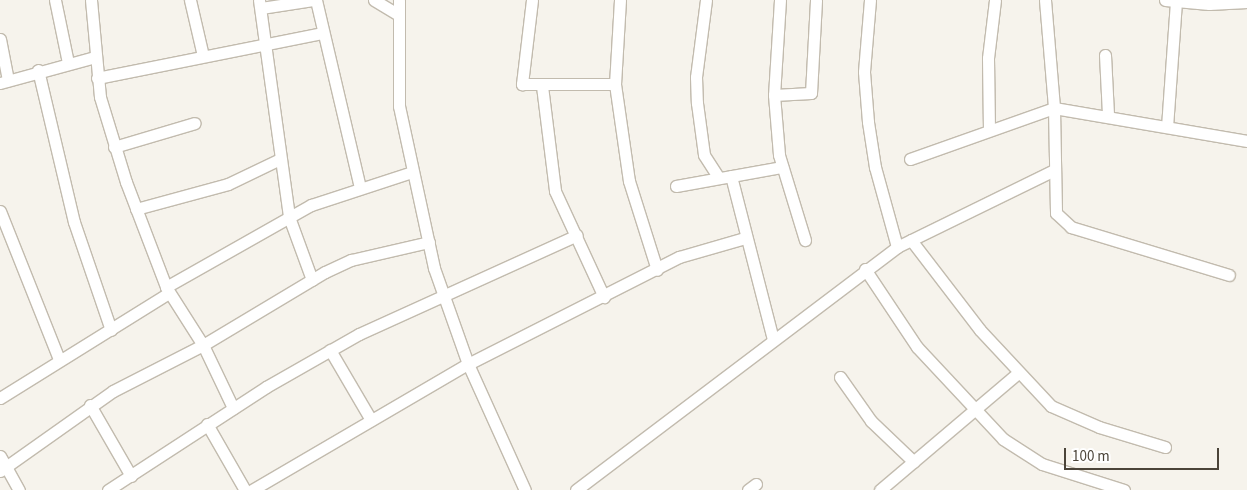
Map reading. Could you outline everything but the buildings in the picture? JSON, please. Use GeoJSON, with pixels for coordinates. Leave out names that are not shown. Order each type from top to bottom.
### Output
{"type":"FeatureCollection","features":[{"type":"Feature","properties":{"kind":"street"},"geometry":{"type":"LineString","coordinates":[[54,0],[68,63]]}},
{"type":"Feature","properties":{"kind":"street"},"geometry":{"type":"LineString","coordinates":[[91,0],[97,78],[114,147],[136,210],[168,290],[203,344],[233,408]]}},
{"type":"Feature","properties":{"kind":"street"},"geometry":{"type":"LineString","coordinates":[[190,0],[202,56]]}},
{"type":"Feature","properties":{"kind":"street"},"geometry":{"type":"LineString","coordinates":[[312,280],[289,217],[260,4],[315,0],[360,187]]}},
{"type":"Feature","properties":{"kind":"street"},"geometry":{"type":"LineString","coordinates":[[374,0],[399,16]]}},
{"type":"Feature","properties":{"kind":"street"},"geometry":{"type":"LineString","coordinates":[[399,0],[399,106],[412,172],[429,242],[443,295],[468,364],[525,490]]}},
{"type":"Feature","properties":{"kind":"street"},"geometry":{"type":"LineString","coordinates":[[532,0],[521,81],[526,86],[614,84]]}},
{"type":"Feature","properties":{"kind":"street"},"geometry":{"type":"LineString","coordinates":[[620,0],[614,84],[628,181],[657,270]]}},
{"type":"Feature","properties":{"kind":"street"},"geometry":{"type":"LineString","coordinates":[[706,0],[696,76],[697,103],[704,155],[719,178]]}},
{"type":"Feature","properties":{"kind":"street"},"geometry":{"type":"LineString","coordinates":[[780,0],[774,95],[782,167],[805,240]]}},
{"type":"Feature","properties":{"kind":"street"},"geometry":{"type":"LineString","coordinates":[[774,95],[811,93],[816,0]]}},
{"type":"Feature","properties":{"kind":"street"},"geometry":{"type":"LineString","coordinates":[[870,0],[864,72],[868,122],[875,167],[897,247]]}},
{"type":"Feature","properties":{"kind":"street"},"geometry":{"type":"LineString","coordinates":[[989,130],[988,58],[995,0]]}},
{"type":"Feature","properties":{"kind":"street"},"geometry":{"type":"LineString","coordinates":[[1045,0],[1054,108],[1052,171],[1056,213],[1072,228],[1229,275]]}},
{"type":"Feature","properties":{"kind":"street"},"geometry":{"type":"LineString","coordinates":[[1167,127],[1170,1],[1247,2]]}},
{"type":"Feature","properties":{"kind":"street"},"geometry":{"type":"LineString","coordinates":[[97,78],[266,42],[322,33]]}},
{"type":"Feature","properties":{"kind":"street"},"geometry":{"type":"LineString","coordinates":[[0,39],[4,82],[38,70],[95,57]]}},
{"type":"Feature","properties":{"kind":"street"},"geometry":{"type":"LineString","coordinates":[[1105,55],[1108,115]]}},
{"type":"Feature","properties":{"kind":"street"},"geometry":{"type":"LineString","coordinates":[[38,70],[74,222],[111,330]]}},
{"type":"Feature","properties":{"kind":"street"},"geometry":{"type":"LineString","coordinates":[[542,86],[555,191],[577,235],[604,297]]}},
{"type":"Feature","properties":{"kind":"street"},"geometry":{"type":"LineString","coordinates":[[910,159],[1054,108],[1108,115],[1247,141]]}},
{"type":"Feature","properties":{"kind":"street"},"geometry":{"type":"LineString","coordinates":[[114,147],[195,123]]}},
{"type":"Feature","properties":{"kind":"street"},"geometry":{"type":"LineString","coordinates":[[136,210],[228,184],[280,159]]}},
{"type":"Feature","properties":{"kind":"street"},"geometry":{"type":"LineString","coordinates":[[676,186],[782,167]]}},
{"type":"Feature","properties":{"kind":"street"},"geometry":{"type":"LineString","coordinates":[[576,490],[865,269],[897,247],[1052,171]]}},
{"type":"Feature","properties":{"kind":"street"},"geometry":{"type":"LineString","coordinates":[[0,398],[59,359],[111,330],[168,290],[289,217],[360,187],[412,172]]}},
{"type":"Feature","properties":{"kind":"street"},"geometry":{"type":"LineString","coordinates":[[731,176],[745,238],[773,339]]}},
{"type":"Feature","properties":{"kind":"street"},"geometry":{"type":"LineString","coordinates":[[0,210],[59,359]]}},
{"type":"Feature","properties":{"kind":"street"},"geometry":{"type":"LineString","coordinates":[[116,488],[207,424],[330,350],[443,295],[577,235]]}},
{"type":"Feature","properties":{"kind":"street"},"geometry":{"type":"LineString","coordinates":[[252,490],[468,364],[604,297],[679,257],[745,238]]}},
{"type":"Feature","properties":{"kind":"street"},"geometry":{"type":"LineString","coordinates":[[911,240],[1018,374],[1051,406],[1066,414],[1165,448]]}},
{"type":"Feature","properties":{"kind":"street"},"geometry":{"type":"LineString","coordinates":[[3,470],[90,405],[203,344],[312,280],[351,260],[429,242]]}},
{"type":"Feature","properties":{"kind":"street"},"geometry":{"type":"LineString","coordinates":[[865,269],[918,348],[972,409],[1022,455],[1124,490]]}},
{"type":"Feature","properties":{"kind":"street"},"geometry":{"type":"LineString","coordinates":[[330,350],[371,420]]}},
{"type":"Feature","properties":{"kind":"street"},"geometry":{"type":"LineString","coordinates":[[880,490],[972,409],[1018,374]]}},
{"type":"Feature","properties":{"kind":"street"},"geometry":{"type":"LineString","coordinates":[[840,377],[871,421],[914,462]]}},
{"type":"Feature","properties":{"kind":"street"},"geometry":{"type":"LineString","coordinates":[[90,405],[131,476]]}},
{"type":"Feature","properties":{"kind":"street"},"geometry":{"type":"LineString","coordinates":[[207,424],[245,490]]}},
{"type":"Feature","properties":{"kind":"street"},"geometry":{"type":"LineString","coordinates":[[0,456],[3,470],[19,490]]}}]}
